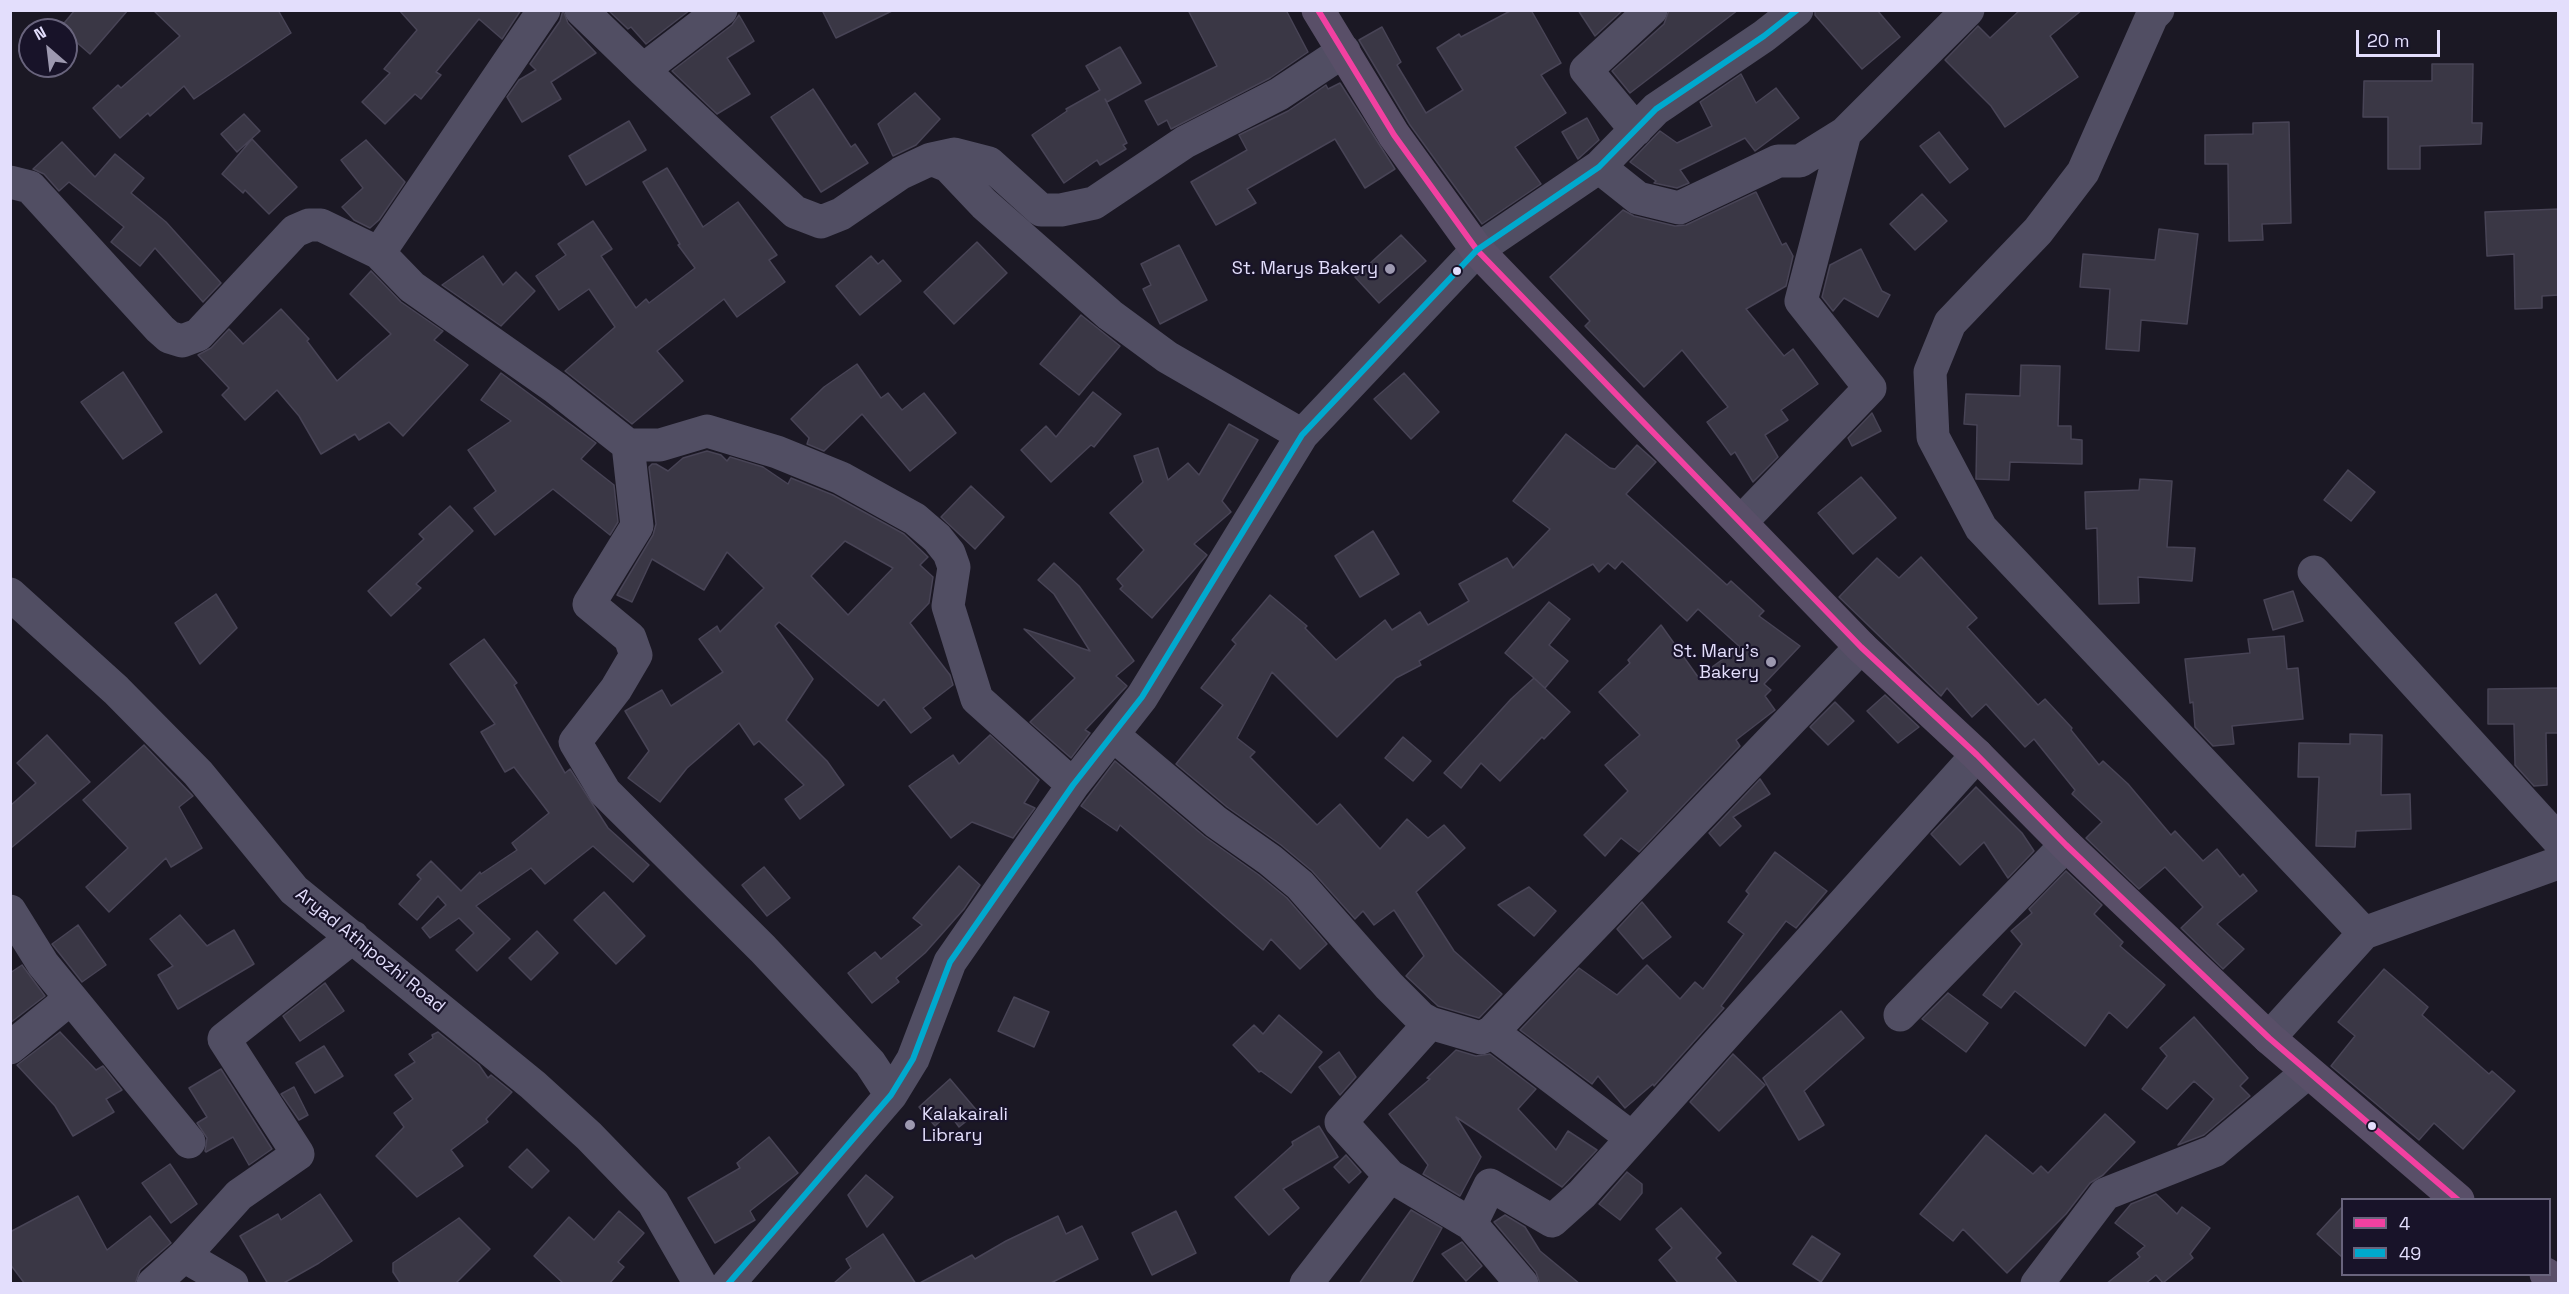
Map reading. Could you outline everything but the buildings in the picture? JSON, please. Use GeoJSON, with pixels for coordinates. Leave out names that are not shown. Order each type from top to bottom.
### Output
{"type":"FeatureCollection","features":[{"type":"Feature","properties":{"kind":"main road"},"geometry":{"type":"LineString","coordinates":[[1318,10],[1394,135],[1477,250],[1861,647],[1977,755],[2066,845],[2270,1038],[2456,1198]]}},
{"type":"Feature","properties":{"kind":"street"},"geometry":{"type":"LineString","coordinates":[[379,254],[544,10]]}},
{"type":"Feature","properties":{"kind":"street"},"geometry":{"type":"LineString","coordinates":[[581,10],[795,212],[821,222],[841,214],[901,173],[932,159],[954,154],[989,163],[1041,210],[1061,210],[1094,204],[1185,142],[1279,94],[1344,51]]}},
{"type":"Feature","properties":{"kind":"street"},"geometry":{"type":"LineString","coordinates":[[643,70],[721,10]]}},
{"type":"Feature","properties":{"kind":"street"},"geometry":{"type":"LineString","coordinates":[[1636,130],[1586,70],[1652,10]]}},
{"type":"Feature","properties":{"kind":"street"},"geometry":{"type":"LineString","coordinates":[[728,1284],[891,1095],[913,1059],[950,962],[1073,785],[1142,697],[1302,435],[1477,250],[1599,167],[1656,109],[1764,36],[1797,10]]}},
{"type":"Feature","properties":{"kind":"street"},"geometry":{"type":"LineString","coordinates":[[1599,167],[1638,198],[1678,208],[1778,161],[1800,161],[1845,133],[1968,10]]}},
{"type":"Feature","properties":{"kind":"street"},"geometry":{"type":"LineString","coordinates":[[2158,10],[2152,16],[2083,172],[2038,231],[1950,322],[1930,372],[1933,437],[1981,528],[2364,933]]}},
{"type":"Feature","properties":{"kind":"street"},"geometry":{"type":"LineString","coordinates":[[1741,522],[1870,388],[1801,301],[1845,133]]}},
{"type":"Feature","properties":{"kind":"street"},"geometry":{"type":"LineString","coordinates":[[932,159],[948,166],[984,204],[1110,315],[1167,357],[1302,435]]}},
{"type":"Feature","properties":{"kind":"street"},"geometry":{"type":"LineString","coordinates":[[10,182],[30,187],[169,337],[182,341],[198,335],[295,231],[309,225],[321,225],[379,254],[412,287],[556,388],[628,445],[660,445],[707,431],[777,452],[841,478],[915,519],[950,553],[954,567],[948,606],[977,699],[1073,785]]}},
{"type":"Feature","properties":{"kind":"street"},"geometry":{"type":"LineString","coordinates":[[628,445],[637,526],[589,604],[630,638],[636,655],[616,689],[575,742],[605,792],[763,949],[870,1063],[891,1095]]}},
{"type":"Feature","properties":{"kind":"street"},"geometry":{"type":"LineString","coordinates":[[2314,572],[2559,840]]}},
{"type":"Feature","properties":{"kind":"street","name":"Aryad Athipozhi Road"},"geometry":{"type":"LineString","coordinates":[[10,594],[116,690],[198,773],[294,890],[533,1084],[589,1136],[653,1202],[700,1284]]}},
{"type":"Feature","properties":{"kind":"street"},"geometry":{"type":"LineString","coordinates":[[1113,735],[1216,822],[1300,885],[1389,986],[1421,1018],[1430,1023],[1481,1038],[1492,1032],[1861,647]]}},
{"type":"Feature","properties":{"kind":"street"},"geometry":{"type":"LineString","coordinates":[[1471,1224],[1490,1185],[1552,1221],[1582,1194],[1977,755]]}},
{"type":"Feature","properties":{"kind":"street"},"geometry":{"type":"LineString","coordinates":[[1900,1015],[2066,845]]}},
{"type":"Feature","properties":{"kind":"street"},"geometry":{"type":"LineString","coordinates":[[2270,1038],[2364,933],[2559,862]]}},
{"type":"Feature","properties":{"kind":"street"},"geometry":{"type":"LineString","coordinates":[[10,911],[43,964],[70,999],[108,1041],[189,1142]]}},
{"type":"Feature","properties":{"kind":"street"},"geometry":{"type":"LineString","coordinates":[[153,1284],[184,1256],[239,1195],[298,1154],[224,1039],[353,938]]}},
{"type":"Feature","properties":{"kind":"street"},"geometry":{"type":"LineString","coordinates":[[10,1048],[70,999]]}},
{"type":"Feature","properties":{"kind":"street"},"geometry":{"type":"LineString","coordinates":[[1430,1023],[1341,1122],[1390,1176],[1471,1224],[1522,1284]]}},
{"type":"Feature","properties":{"kind":"street"},"geometry":{"type":"LineString","coordinates":[[1492,1032],[1632,1138]]}},
{"type":"Feature","properties":{"kind":"street"},"geometry":{"type":"LineString","coordinates":[[2037,1284],[2105,1194],[2214,1151],[2308,1072]]}},
{"type":"Feature","properties":{"kind":"street"},"geometry":{"type":"LineString","coordinates":[[1306,1284],[1390,1176]]}},
{"type":"Feature","properties":{"kind":"street"},"geometry":{"type":"LineString","coordinates":[[184,1256],[232,1284]]}},
{"type":"Feature","properties":{"kind":"transit line","name":"4"},"geometry":{"type":"LineString","coordinates":[[1318,10],[1394,135],[1477,250],[1861,647],[1977,755],[2066,845],[2269,1038],[2456,1198]]}},
{"type":"Feature","properties":{"kind":"transit line","name":"49"},"geometry":{"type":"LineString","coordinates":[[728,1284],[891,1095],[913,1059],[950,962],[1073,785],[1142,697],[1302,435],[1477,250],[1599,167],[1656,109],[1764,36],[1797,10]]}},
{"type":"Feature","properties":{"kind":"place","name":"St. Marys Bakery"},"geometry":{"type":"Point","coordinates":[1390,269]}},
{"type":"Feature","properties":{"kind":"place","name":"St. Mary's Bakery"},"geometry":{"type":"Point","coordinates":[1771,662]}},
{"type":"Feature","properties":{"kind":"place","name":"Kalakairali Library"},"geometry":{"type":"Point","coordinates":[910,1125]}}]}
